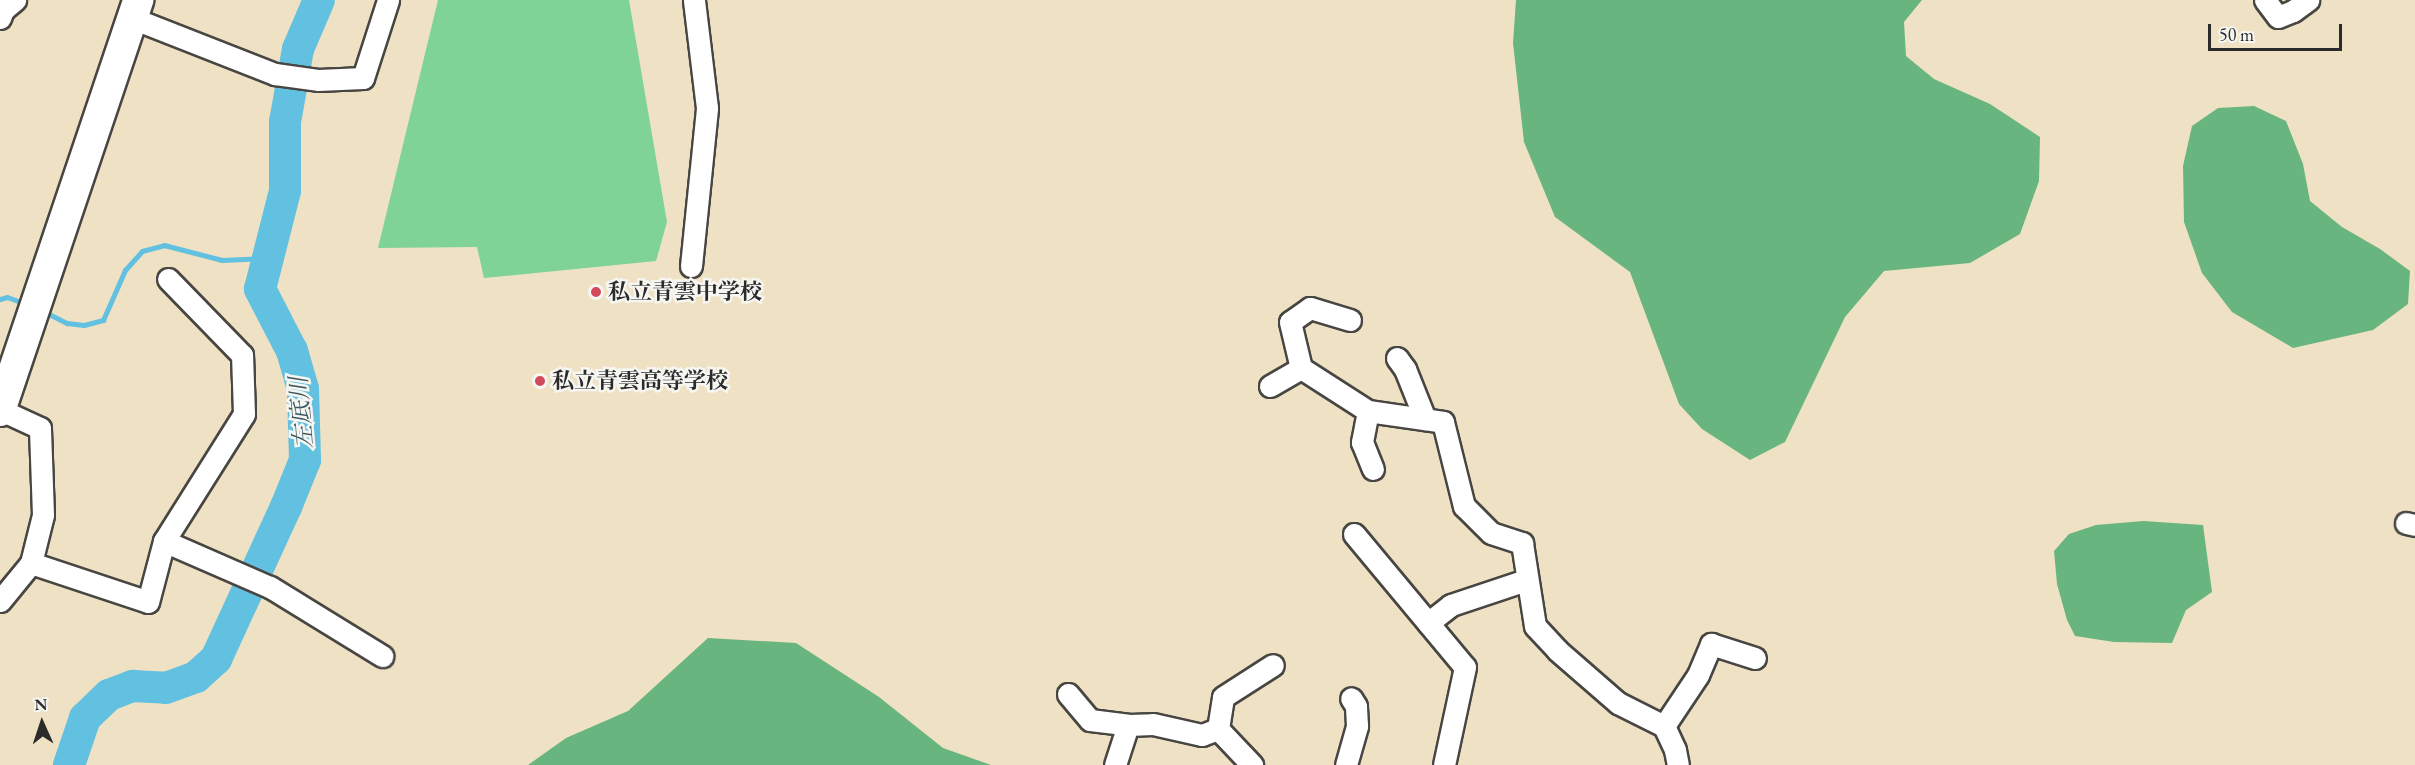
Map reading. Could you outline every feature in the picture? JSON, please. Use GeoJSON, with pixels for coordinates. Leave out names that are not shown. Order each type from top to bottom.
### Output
{"type":"FeatureCollection","features":[{"type":"Feature","properties":{"kind":"street"},"geometry":{"type":"LineString","coordinates":[[0,18],[3,10],[15,0]]}},
{"type":"Feature","properties":{"kind":"street"},"geometry":{"type":"LineString","coordinates":[[0,601],[31,563],[43,516],[40,428],[0,410],[135,9],[275,74],[318,80],[363,78],[388,0]]}},
{"type":"Feature","properties":{"kind":"street"},"geometry":{"type":"LineString","coordinates":[[692,266],[707,108],[694,0]]}},
{"type":"Feature","properties":{"kind":"street"},"geometry":{"type":"LineString","coordinates":[[2265,0],[2278,17],[2293,11],[2308,0]]}},
{"type":"Feature","properties":{"kind":"street"},"geometry":{"type":"LineString","coordinates":[[31,563],[148,602],[164,541],[243,414],[242,355],[168,279]]}},
{"type":"Feature","properties":{"kind":"street"},"geometry":{"type":"LineString","coordinates":[[1350,320],[1310,308],[1290,322],[1301,368],[1368,411],[1443,422],[1464,506],[1491,533],[1522,543],[1535,626],[1557,650],[1618,703],[1664,726],[1675,750],[1678,765]]}},
{"type":"Feature","properties":{"kind":"street"},"geometry":{"type":"LineString","coordinates":[[1397,358],[1405,369],[1425,419]]}},
{"type":"Feature","properties":{"kind":"street"},"geometry":{"type":"LineString","coordinates":[[1270,386],[1301,368]]}},
{"type":"Feature","properties":{"kind":"street"},"geometry":{"type":"LineString","coordinates":[[1368,411],[1362,442],[1373,469]]}},
{"type":"Feature","properties":{"kind":"street"},"geometry":{"type":"LineString","coordinates":[[1354,534],[1465,667],[1444,765]]}},
{"type":"Feature","properties":{"kind":"street"},"geometry":{"type":"LineString","coordinates":[[164,541],[270,587],[382,656]]}},
{"type":"Feature","properties":{"kind":"street"},"geometry":{"type":"LineString","coordinates":[[1428,623],[1451,605],[1526,580]]}},
{"type":"Feature","properties":{"kind":"street"},"geometry":{"type":"LineString","coordinates":[[1664,726],[1698,675],[1711,644],[1755,657]]}},
{"type":"Feature","properties":{"kind":"street"},"geometry":{"type":"LineString","coordinates":[[1218,729],[1223,697],[1273,665]]}},
{"type":"Feature","properties":{"kind":"street"},"geometry":{"type":"LineString","coordinates":[[1068,694],[1090,720],[1128,725],[1153,724],[1202,735],[1218,729]]}},
{"type":"Feature","properties":{"kind":"street"},"geometry":{"type":"LineString","coordinates":[[1346,765],[1357,726],[1356,706],[1351,698]]}},
{"type":"Feature","properties":{"kind":"street"},"geometry":{"type":"LineString","coordinates":[[1115,765],[1128,725]]}},
{"type":"Feature","properties":{"kind":"street"},"geometry":{"type":"LineString","coordinates":[[1218,729],[1252,765]]}},
{"type":"Feature","properties":{"kind":"green space"},"geometry":{"type":"Polygon","coordinates":[[[438,0],[629,0],[667,222],[656,261],[484,278],[477,247],[378,248],[438,0]]]}},
{"type":"Feature","properties":{"kind":"green space"},"geometry":{"type":"Polygon","coordinates":[[[1516,0],[1922,0],[1904,22],[1906,56],[1934,79],[1990,104],[2040,137],[2039,181],[2020,234],[1970,263],[1884,271],[1845,317],[1785,442],[1750,460],[1702,429],[1679,404],[1630,272],[1555,217],[1524,142],[1513,43],[1516,0]]]}},
{"type":"Feature","properties":{"kind":"green space"},"geometry":{"type":"Polygon","coordinates":[[[2254,106],[2286,121],[2303,164],[2310,201],[2342,227],[2380,249],[2410,271],[2408,304],[2373,330],[2293,348],[2232,312],[2202,273],[2184,222],[2183,166],[2192,126],[2218,108],[2254,106]]]}},
{"type":"Feature","properties":{"kind":"green space"},"geometry":{"type":"Polygon","coordinates":[[[2143,521],[2203,525],[2212,592],[2186,610],[2172,643],[2114,642],[2075,636],[2067,620],[2057,584],[2054,551],[2069,534],[2096,525],[2143,521]]]}},
{"type":"Feature","properties":{"kind":"green space"},"geometry":{"type":"Polygon","coordinates":[[[708,638],[796,643],[879,697],[943,748],[991,765],[528,765],[566,738],[628,711],[708,638]]]}},
{"type":"Feature","properties":{"kind":"waterway","name":"左底川"},"geometry":{"type":"LineString","coordinates":[[69,765],[85,718],[109,695],[133,686],[166,688],[196,677],[216,659],[286,507],[305,460],[303,389],[292,351],[260,289],[285,191],[285,122],[298,49],[319,0]]}},
{"type":"Feature","properties":{"kind":"waterway"},"geometry":{"type":"LineString","coordinates":[[43,311],[67,323],[84,325],[103,320],[125,270],[142,251],[164,245],[222,260],[267,258]]}},
{"type":"Feature","properties":{"kind":"waterway"},"geometry":{"type":"LineString","coordinates":[[0,299],[7,297],[26,304]]}},
{"type":"Feature","properties":{"kind":"place","name":"私立青雲中学校"},"geometry":{"type":"Point","coordinates":[596,292]}},
{"type":"Feature","properties":{"kind":"place","name":"私立青雲高等学校"},"geometry":{"type":"Point","coordinates":[540,381]}}]}
